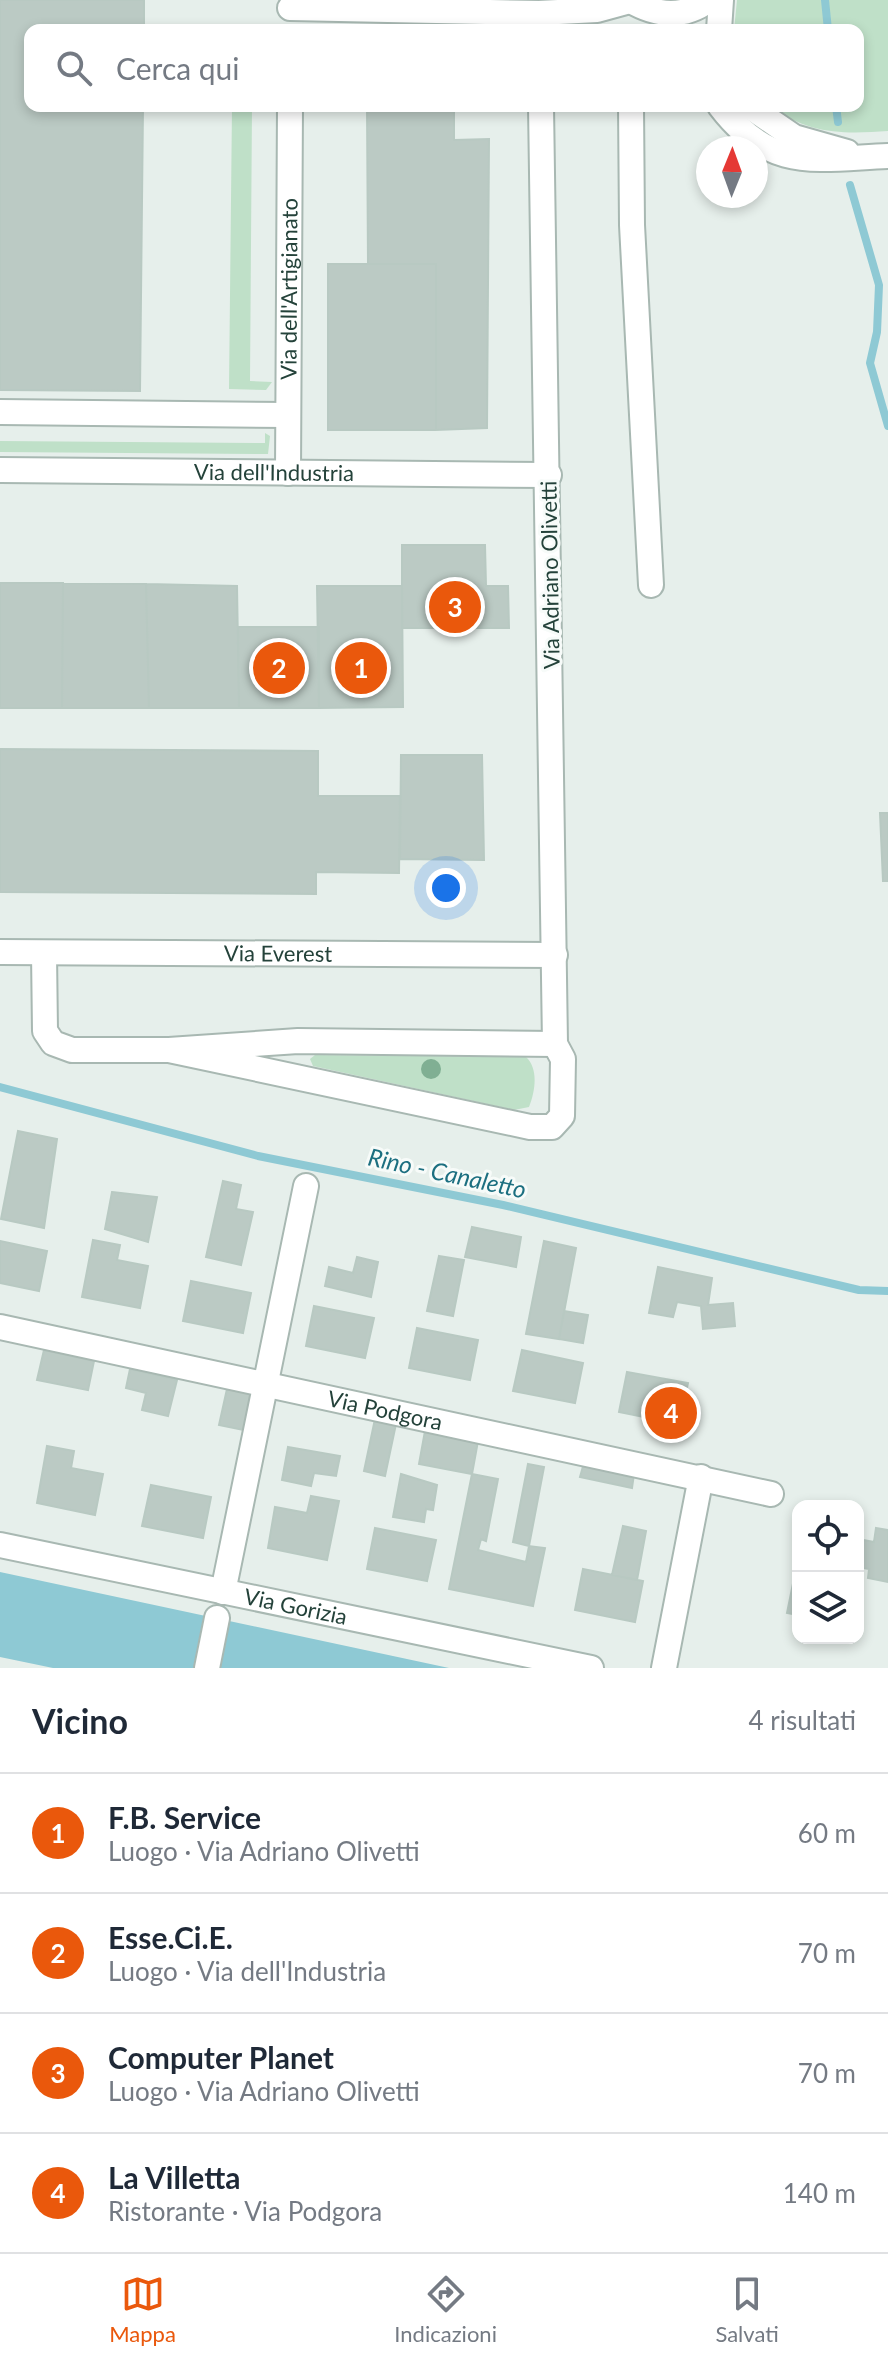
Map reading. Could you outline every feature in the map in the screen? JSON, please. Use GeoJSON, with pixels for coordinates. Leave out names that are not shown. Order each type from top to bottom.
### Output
{"type":"FeatureCollection","features":[{"type":"Feature","properties":{"kind":"street"},"geometry":{"type":"LineString","coordinates":[[290,13],[540,22],[593,5],[647,14],[682,13],[709,0]]}},
{"type":"Feature","properties":{"kind":"street"},"geometry":{"type":"LineString","coordinates":[[719,24],[721,0]]}},
{"type":"Feature","properties":{"kind":"street","name":"Via dell'Artigianato"},"geometry":{"type":"LineString","coordinates":[[288,473],[290,112]]}},
{"type":"Feature","properties":{"kind":"street","name":"Via Adriano Olivetti"},"geometry":{"type":"LineString","coordinates":[[292,1075],[530,1127],[552,1127],[562,1116],[563,1059],[555,1044],[549,475],[541,112]]}},
{"type":"Feature","properties":{"kind":"street"},"geometry":{"type":"LineString","coordinates":[[631,112],[632,225],[651,585]]}},
{"type":"Feature","properties":{"kind":"street"},"geometry":{"type":"LineString","coordinates":[[726,112],[758,145],[787,157],[820,162],[876,156]]}},
{"type":"Feature","properties":{"kind":"street"},"geometry":{"type":"LineString","coordinates":[[758,112],[794,137],[876,156]]}},
{"type":"Feature","properties":{"kind":"street"},"geometry":{"type":"LineString","coordinates":[[0,412],[288,415]]}},
{"type":"Feature","properties":{"kind":"street","name":"Via dell'Industria"},"geometry":{"type":"LineString","coordinates":[[0,470],[549,475]]}},
{"type":"Feature","properties":{"kind":"street","name":"Via Everest"},"geometry":{"type":"LineString","coordinates":[[0,952],[555,955]]}},
{"type":"Feature","properties":{"kind":"street"},"geometry":{"type":"LineString","coordinates":[[44,953],[45,1031],[53,1043],[72,1050],[169,1050],[298,1041],[555,1044]]}},
{"type":"Feature","properties":{"kind":"street"},"geometry":{"type":"LineString","coordinates":[[169,1050],[292,1075],[298,1041]]}},
{"type":"Feature","properties":{"kind":"street"},"geometry":{"type":"LineString","coordinates":[[223,1592],[306,1186]]}},
{"type":"Feature","properties":{"kind":"street","name":"Via Podgora"},"geometry":{"type":"LineString","coordinates":[[0,1327],[771,1494]]}},
{"type":"Feature","properties":{"kind":"street"},"geometry":{"type":"LineString","coordinates":[[664,1668],[701,1477]]}},
{"type":"Feature","properties":{"kind":"street","name":"Via Gorizia"},"geometry":{"type":"LineString","coordinates":[[0,1545],[591,1668]]}},
{"type":"Feature","properties":{"kind":"street"},"geometry":{"type":"LineString","coordinates":[[207,1668],[217,1618]]}},
{"type":"Feature","properties":{"kind":"green space"},"geometry":{"type":"Polygon","coordinates":[[[737,0],[888,0],[888,131],[827,130],[799,123],[781,112],[864,112],[864,24],[735,24],[737,0]]]}},
{"type":"Feature","properties":{"kind":"green space"},"geometry":{"type":"Polygon","coordinates":[[[232,112],[252,112],[250,381],[272,382],[266,390],[229,389],[232,112]]]}},
{"type":"Feature","properties":{"kind":"green space"},"geometry":{"type":"Polygon","coordinates":[[[265,433],[270,436],[268,454],[0,452],[0,441],[265,443],[265,433]]]}},
{"type":"Feature","properties":{"kind":"green space"},"geometry":{"type":"Polygon","coordinates":[[[315,1055],[526,1057],[533,1068],[534,1088],[529,1107],[514,1110],[313,1066],[310,1059],[315,1055]]]}},
{"type":"Feature","properties":{"kind":"water"},"geometry":{"type":"Polygon","coordinates":[[[0,1572],[449,1668],[53,1668],[0,1657],[0,1572]]]}},
{"type":"Feature","properties":{"kind":"building"},"geometry":{"type":"Polygon","coordinates":[[[0,0],[144,0],[144,24],[24,24],[24,112],[143,112],[140,391],[0,390],[0,0]]]}},
{"type":"Feature","properties":{"kind":"building"},"geometry":{"type":"Polygon","coordinates":[[[367,112],[454,112],[454,140],[489,139],[487,428],[436,430],[436,264],[368,264],[367,112]]]}},
{"type":"Feature","properties":{"kind":"building"},"geometry":{"type":"Polygon","coordinates":[[[328,264],[436,264],[436,430],[328,430],[328,264]]]}},
{"type":"Feature","properties":{"kind":"building"},"geometry":{"type":"Polygon","coordinates":[[[402,545],[485,545],[486,586],[508,586],[509,628],[402,628],[402,545]]]}},
{"type":"Feature","properties":{"kind":"building"},"geometry":{"type":"Polygon","coordinates":[[[0,583],[63,583],[62,708],[0,708],[0,583]]]}},
{"type":"Feature","properties":{"kind":"building"},"geometry":{"type":"Polygon","coordinates":[[[63,583],[146,584],[149,708],[62,708],[63,583]]]}},
{"type":"Feature","properties":{"kind":"building"},"geometry":{"type":"Polygon","coordinates":[[[146,584],[237,586],[239,708],[149,708],[146,584]]]}},
{"type":"Feature","properties":{"kind":"building"},"geometry":{"type":"Polygon","coordinates":[[[317,586],[402,586],[403,707],[319,708],[317,586]]]}},
{"type":"Feature","properties":{"kind":"building"},"geometry":{"type":"Polygon","coordinates":[[[238,627],[319,627],[319,708],[239,708],[238,627]]]}},
{"type":"Feature","properties":{"kind":"building"},"geometry":{"type":"Polygon","coordinates":[[[0,749],[318,751],[318,796],[400,796],[399,873],[316,872],[316,894],[0,892],[0,749]]]}},
{"type":"Feature","properties":{"kind":"building"},"geometry":{"type":"Polygon","coordinates":[[[401,755],[482,755],[484,860],[400,859],[401,755]]]}},
{"type":"Feature","properties":{"kind":"building"},"geometry":{"type":"Polygon","coordinates":[[[880,813],[888,813],[888,881],[883,881],[880,813]]]}},
{"type":"Feature","properties":{"kind":"building"},"geometry":{"type":"Polygon","coordinates":[[[18,1131],[57,1139],[44,1228],[1,1219],[18,1131]]]}},
{"type":"Feature","properties":{"kind":"building"},"geometry":{"type":"Polygon","coordinates":[[[223,1181],[241,1185],[236,1209],[253,1212],[241,1265],[206,1257],[223,1181]]]}},
{"type":"Feature","properties":{"kind":"building"},"geometry":{"type":"Polygon","coordinates":[[[112,1192],[157,1197],[148,1242],[105,1229],[112,1192]]]}},
{"type":"Feature","properties":{"kind":"building"},"geometry":{"type":"Polygon","coordinates":[[[472,1227],[521,1237],[516,1267],[465,1257],[472,1227]]]}},
{"type":"Feature","properties":{"kind":"building"},"geometry":{"type":"Polygon","coordinates":[[[93,1240],[120,1245],[117,1260],[148,1266],[140,1308],[82,1297],[93,1240]]]}},
{"type":"Feature","properties":{"kind":"building"},"geometry":{"type":"Polygon","coordinates":[[[0,1241],[47,1251],[39,1291],[0,1283],[0,1241]]]}},
{"type":"Feature","properties":{"kind":"building"},"geometry":{"type":"Polygon","coordinates":[[[544,1241],[576,1248],[559,1339],[526,1334],[544,1241]]]}},
{"type":"Feature","properties":{"kind":"building"},"geometry":{"type":"Polygon","coordinates":[[[439,1256],[464,1260],[453,1316],[427,1311],[439,1256]]]}},
{"type":"Feature","properties":{"kind":"building"},"geometry":{"type":"Polygon","coordinates":[[[357,1257],[378,1262],[371,1297],[325,1286],[329,1267],[353,1273],[357,1257]]]}},
{"type":"Feature","properties":{"kind":"building"},"geometry":{"type":"Polygon","coordinates":[[[658,1267],[712,1278],[708,1305],[733,1303],[735,1326],[703,1329],[701,1306],[677,1302],[673,1317],[649,1313],[658,1267]]]}},
{"type":"Feature","properties":{"kind":"building"},"geometry":{"type":"Polygon","coordinates":[[[191,1281],[251,1293],[243,1333],[183,1321],[191,1281]]]}},
{"type":"Feature","properties":{"kind":"building"},"geometry":{"type":"Polygon","coordinates":[[[314,1306],[374,1318],[365,1358],[306,1346],[314,1306]]]}},
{"type":"Feature","properties":{"kind":"building"},"geometry":{"type":"Polygon","coordinates":[[[564,1311],[588,1315],[583,1343],[559,1339],[564,1311]]]}},
{"type":"Feature","properties":{"kind":"building"},"geometry":{"type":"Polygon","coordinates":[[[417,1328],[478,1340],[470,1380],[409,1368],[417,1328]]]}},
{"type":"Feature","properties":{"kind":"building"},"geometry":{"type":"Polygon","coordinates":[[[44,1350],[94,1361],[88,1390],[37,1380],[44,1350]]]}},
{"type":"Feature","properties":{"kind":"building"},"geometry":{"type":"Polygon","coordinates":[[[522,1350],[583,1363],[575,1403],[513,1391],[522,1350]]]}},
{"type":"Feature","properties":{"kind":"building"},"geometry":{"type":"Polygon","coordinates":[[[130,1369],[177,1380],[168,1416],[142,1410],[146,1393],[126,1388],[130,1369]]]}},
{"type":"Feature","properties":{"kind":"building"},"geometry":{"type":"Polygon","coordinates":[[[627,1372],[688,1383],[679,1424],[619,1412],[627,1372]]]}},
{"type":"Feature","properties":{"kind":"building"},"geometry":{"type":"Polygon","coordinates":[[[227,1389],[251,1394],[244,1430],[219,1425],[227,1389]]]}},
{"type":"Feature","properties":{"kind":"building"},"geometry":{"type":"Polygon","coordinates":[[[375,1419],[396,1424],[385,1476],[364,1471],[375,1419]]]}},
{"type":"Feature","properties":{"kind":"building"},"geometry":{"type":"Polygon","coordinates":[[[425,1431],[478,1441],[472,1474],[419,1464],[425,1431]]]}},
{"type":"Feature","properties":{"kind":"building"},"geometry":{"type":"Polygon","coordinates":[[[47,1446],[74,1451],[71,1468],[103,1474],[95,1515],[37,1503],[47,1446]]]}},
{"type":"Feature","properties":{"kind":"building"},"geometry":{"type":"Polygon","coordinates":[[[288,1447],[340,1456],[336,1476],[314,1473],[311,1486],[282,1480],[288,1447]]]}},
{"type":"Feature","properties":{"kind":"building"},"geometry":{"type":"Polygon","coordinates":[[[584,1463],[634,1474],[632,1488],[580,1477],[584,1463]]]}},
{"type":"Feature","properties":{"kind":"building"},"geometry":{"type":"Polygon","coordinates":[[[528,1464],[544,1467],[529,1546],[513,1542],[528,1464]]]}},
{"type":"Feature","properties":{"kind":"building"},"geometry":{"type":"Polygon","coordinates":[[[401,1474],[437,1485],[433,1510],[426,1509],[424,1522],[393,1517],[401,1474]]]}},
{"type":"Feature","properties":{"kind":"building"},"geometry":{"type":"Polygon","coordinates":[[[472,1474],[498,1479],[486,1541],[481,1539],[478,1550],[526,1562],[529,1546],[545,1548],[533,1606],[449,1589],[472,1474]]]}},
{"type":"Feature","properties":{"kind":"building"},"geometry":{"type":"Polygon","coordinates":[[[151,1485],[211,1497],[203,1538],[142,1526],[151,1485]]]}},
{"type":"Feature","properties":{"kind":"building"},"geometry":{"type":"Polygon","coordinates":[[[311,1496],[339,1501],[327,1560],[268,1548],[275,1507],[307,1513],[311,1496]]]}},
{"type":"Feature","properties":{"kind":"building"},"geometry":{"type":"Polygon","coordinates":[[[623,1526],[646,1531],[637,1580],[612,1575],[623,1526]]]}},
{"type":"Feature","properties":{"kind":"building"},"geometry":{"type":"Polygon","coordinates":[[[375,1528],[436,1540],[427,1581],[367,1569],[375,1528]]]}},
{"type":"Feature","properties":{"kind":"building"},"geometry":{"type":"Polygon","coordinates":[[[876,1528],[888,1530],[888,1582],[868,1578],[869,1569],[864,1568],[864,1540],[874,1542],[876,1528]]]}},
{"type":"Feature","properties":{"kind":"building"},"geometry":{"type":"Polygon","coordinates":[[[583,1569],[643,1581],[635,1622],[575,1610],[583,1569]]]}},
{"type":"Feature","properties":{"kind":"building"},"geometry":{"type":"Polygon","coordinates":[[[792,1588],[792,1614],[787,1613],[792,1588]]]}},
{"type":"Feature","properties":{"kind":"waterway"},"geometry":{"type":"LineString","coordinates":[[825,0],[827,24]]}},
{"type":"Feature","properties":{"kind":"waterway"},"geometry":{"type":"LineString","coordinates":[[837,112],[838,122]]}},
{"type":"Feature","properties":{"kind":"waterway"},"geometry":{"type":"LineString","coordinates":[[850,185],[879,285],[877,332],[870,363],[888,426]]}},
{"type":"Feature","properties":{"kind":"waterway","name":"Rino - Canaletto"},"geometry":{"type":"LineString","coordinates":[[0,1087],[258,1156],[503,1205],[859,1290],[888,1291]]}},
{"type":"Feature","properties":{"kind":"place","name":"Computer Planet"},"geometry":{"type":"Point","coordinates":[455,607]}},
{"type":"Feature","properties":{"kind":"place","name":"Esse.Ci.E."},"geometry":{"type":"Point","coordinates":[279,668]}},
{"type":"Feature","properties":{"kind":"place","name":"F.B. Service"},"geometry":{"type":"Point","coordinates":[361,668]}},
{"type":"Feature","properties":{"kind":"place","name":"La Villetta"},"geometry":{"type":"Point","coordinates":[671,1413]}}]}
